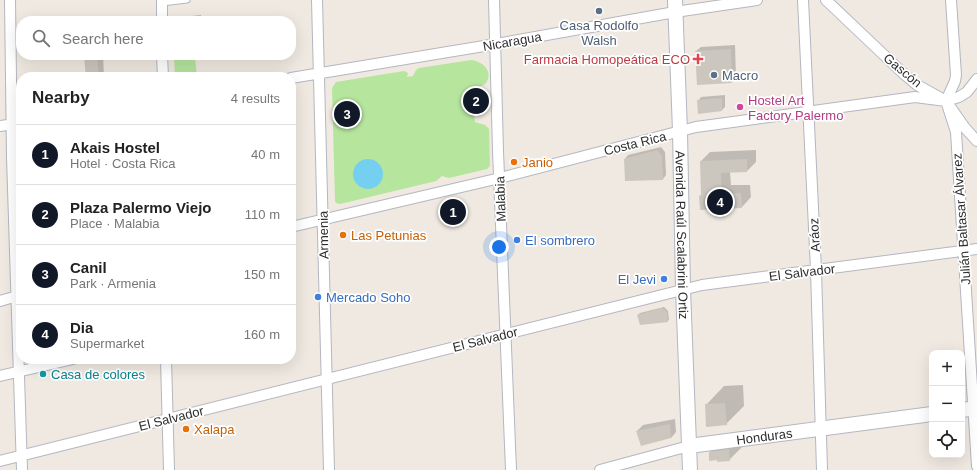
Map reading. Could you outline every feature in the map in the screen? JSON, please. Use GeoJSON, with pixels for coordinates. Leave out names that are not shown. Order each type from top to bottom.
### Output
{"type":"FeatureCollection","features":[{"type":"Feature","properties":{"kind":"main road","name":"Avenida Raúl Scalabrini Ortiz"},"geometry":{"type":"LineString","coordinates":[[675,6],[690,470]]}},
{"type":"Feature","properties":{"kind":"main road","name":"Honduras"},"geometry":{"type":"LineString","coordinates":[[689,446],[929,414]]}},
{"type":"Feature","properties":{"kind":"street"},"geometry":{"type":"LineString","coordinates":[[10,0],[16,106]]}},
{"type":"Feature","properties":{"kind":"street","name":"Armenia"},"geometry":{"type":"LineString","coordinates":[[317,0],[329,470]]}},
{"type":"Feature","properties":{"kind":"street","name":"Malabia"},"geometry":{"type":"LineString","coordinates":[[494,0],[511,470]]}},
{"type":"Feature","properties":{"kind":"street","name":"Nicaragua"},"geometry":{"type":"LineString","coordinates":[[296,77],[496,44],[675,6],[757,0]]}},
{"type":"Feature","properties":{"kind":"street","name":"Aráoz"},"geometry":{"type":"LineString","coordinates":[[803,0],[816,270],[822,470]]}},
{"type":"Feature","properties":{"kind":"street","name":"Gascón"},"geometry":{"type":"LineString","coordinates":[[826,0],[905,75],[917,85],[946,101],[965,128],[977,141]]}},
{"type":"Feature","properties":{"kind":"street"},"geometry":{"type":"LineString","coordinates":[[946,101],[955,81],[956,75],[951,0]]}},
{"type":"Feature","properties":{"kind":"street"},"geometry":{"type":"LineString","coordinates":[[162,2],[162,16]]}},
{"type":"Feature","properties":{"kind":"street"},"geometry":{"type":"LineString","coordinates":[[162,60],[163,72]]}},
{"type":"Feature","properties":{"kind":"street","name":"Costa Rica"},"geometry":{"type":"LineString","coordinates":[[296,226],[500,178],[696,127],[915,97],[946,101],[962,96],[977,78]]}},
{"type":"Feature","properties":{"kind":"street","name":"Julián Baltasar Álvarez"},"geometry":{"type":"LineString","coordinates":[[946,101],[956,132],[971,409],[977,466]]}},
{"type":"Feature","properties":{"kind":"street"},"geometry":{"type":"LineString","coordinates":[[0,126],[16,124]]}},
{"type":"Feature","properties":{"kind":"street","name":"El Salvador"},"geometry":{"type":"LineString","coordinates":[[0,461],[702,285],[977,249]]}},
{"type":"Feature","properties":{"kind":"street"},"geometry":{"type":"LineString","coordinates":[[0,301],[16,296]]}},
{"type":"Feature","properties":{"kind":"street"},"geometry":{"type":"LineString","coordinates":[[18,364],[22,470]]}},
{"type":"Feature","properties":{"kind":"street"},"geometry":{"type":"LineString","coordinates":[[0,376],[52,364]]}},
{"type":"Feature","properties":{"kind":"street"},"geometry":{"type":"LineString","coordinates":[[166,364],[169,470]]}},
{"type":"Feature","properties":{"kind":"street","name":"Honduras"},"geometry":{"type":"LineString","coordinates":[[600,470],[689,446]]}},
{"type":"Feature","properties":{"kind":"lane"},"geometry":{"type":"LineString","coordinates":[[162,2],[186,0]]}},
{"type":"Feature","properties":{"kind":"green space"},"geometry":{"type":"Polygon","coordinates":[[[174,60],[195,60],[196,72],[175,72],[174,60]]]}},
{"type":"Feature","properties":{"kind":"green space"},"geometry":{"type":"Polygon","coordinates":[[[471,60],[479,62],[486,67],[489,74],[486,83],[482,86],[474,88],[474,94],[481,95],[486,99],[486,108],[480,113],[474,115],[475,122],[485,125],[489,129],[490,166],[487,169],[449,178],[442,176],[436,181],[340,204],[336,203],[332,88],[336,82],[404,71],[408,73],[407,77],[413,76],[419,68],[471,60]]]}},
{"type":"Feature","properties":{"kind":"water"},"geometry":{"type":"Polygon","coordinates":[[[368,159],[379,163],[383,174],[379,185],[368,189],[357,185],[353,174],[357,163],[368,159]]]}},
{"type":"Feature","properties":{"kind":"building"},"geometry":{"type":"Polygon","coordinates":[[[731,49],[732,83],[697,85],[695,51],[731,49]]]}},
{"type":"Feature","properties":{"kind":"building"},"geometry":{"type":"Polygon","coordinates":[[[84,60],[97,60],[99,72],[86,72],[84,60]]]}},
{"type":"Feature","properties":{"kind":"building"},"geometry":{"type":"Polygon","coordinates":[[[722,98],[722,111],[698,114],[697,100],[722,98]]]}},
{"type":"Feature","properties":{"kind":"building"},"geometry":{"type":"Polygon","coordinates":[[[657,150],[662,156],[663,180],[625,181],[624,159],[657,150]]]}},
{"type":"Feature","properties":{"kind":"building"},"geometry":{"type":"Polygon","coordinates":[[[747,159],[747,172],[721,173],[722,194],[741,193],[742,208],[700,210],[700,161],[747,159]]]}},
{"type":"Feature","properties":{"kind":"building"},"geometry":{"type":"Polygon","coordinates":[[[662,308],[667,312],[668,322],[640,325],[637,315],[662,308]]]}},
{"type":"Feature","properties":{"kind":"building"},"geometry":{"type":"Polygon","coordinates":[[[725,403],[727,425],[706,427],[705,404],[725,403]]]}},
{"type":"Feature","properties":{"kind":"building"},"geometry":{"type":"Polygon","coordinates":[[[670,424],[671,438],[641,446],[636,431],[670,424]]]}},
{"type":"Feature","properties":{"kind":"building"},"geometry":{"type":"Polygon","coordinates":[[[729,449],[730,461],[709,461],[709,452],[729,449]]]}},
{"type":"Feature","properties":{"kind":"place","name":"Casa Rodolfo Walsh"},"geometry":{"type":"Point","coordinates":[599,11]}},
{"type":"Feature","properties":{"kind":"place","name":"Farmacia Homopeática ECO"},"geometry":{"type":"Point","coordinates":[698,59]}},
{"type":"Feature","properties":{"kind":"place","name":"Macro"},"geometry":{"type":"Point","coordinates":[714,75]}},
{"type":"Feature","properties":{"kind":"place","name":"Plaza Palermo Viejo"},"geometry":{"type":"Point","coordinates":[476,101]}},
{"type":"Feature","properties":{"kind":"place","name":"Hostel Art Factory Palermo"},"geometry":{"type":"Point","coordinates":[740,107]}},
{"type":"Feature","properties":{"kind":"place","name":"Canil"},"geometry":{"type":"Point","coordinates":[347,114]}},
{"type":"Feature","properties":{"kind":"place","name":"Janio"},"geometry":{"type":"Point","coordinates":[514,162]}},
{"type":"Feature","properties":{"kind":"place","name":"Dia"},"geometry":{"type":"Point","coordinates":[720,202]}},
{"type":"Feature","properties":{"kind":"place","name":"Akais Hostel"},"geometry":{"type":"Point","coordinates":[453,212]}},
{"type":"Feature","properties":{"kind":"place","name":"Las Petunias"},"geometry":{"type":"Point","coordinates":[343,235]}},
{"type":"Feature","properties":{"kind":"place","name":"El sombrero"},"geometry":{"type":"Point","coordinates":[517,240]}},
{"type":"Feature","properties":{"kind":"place","name":"El Jevi"},"geometry":{"type":"Point","coordinates":[664,279]}},
{"type":"Feature","properties":{"kind":"place","name":"Mercado Soho"},"geometry":{"type":"Point","coordinates":[318,297]}},
{"type":"Feature","properties":{"kind":"place","name":"Casa de colores"},"geometry":{"type":"Point","coordinates":[43,374]}},
{"type":"Feature","properties":{"kind":"place","name":"Xalapa"},"geometry":{"type":"Point","coordinates":[186,429]}}]}
